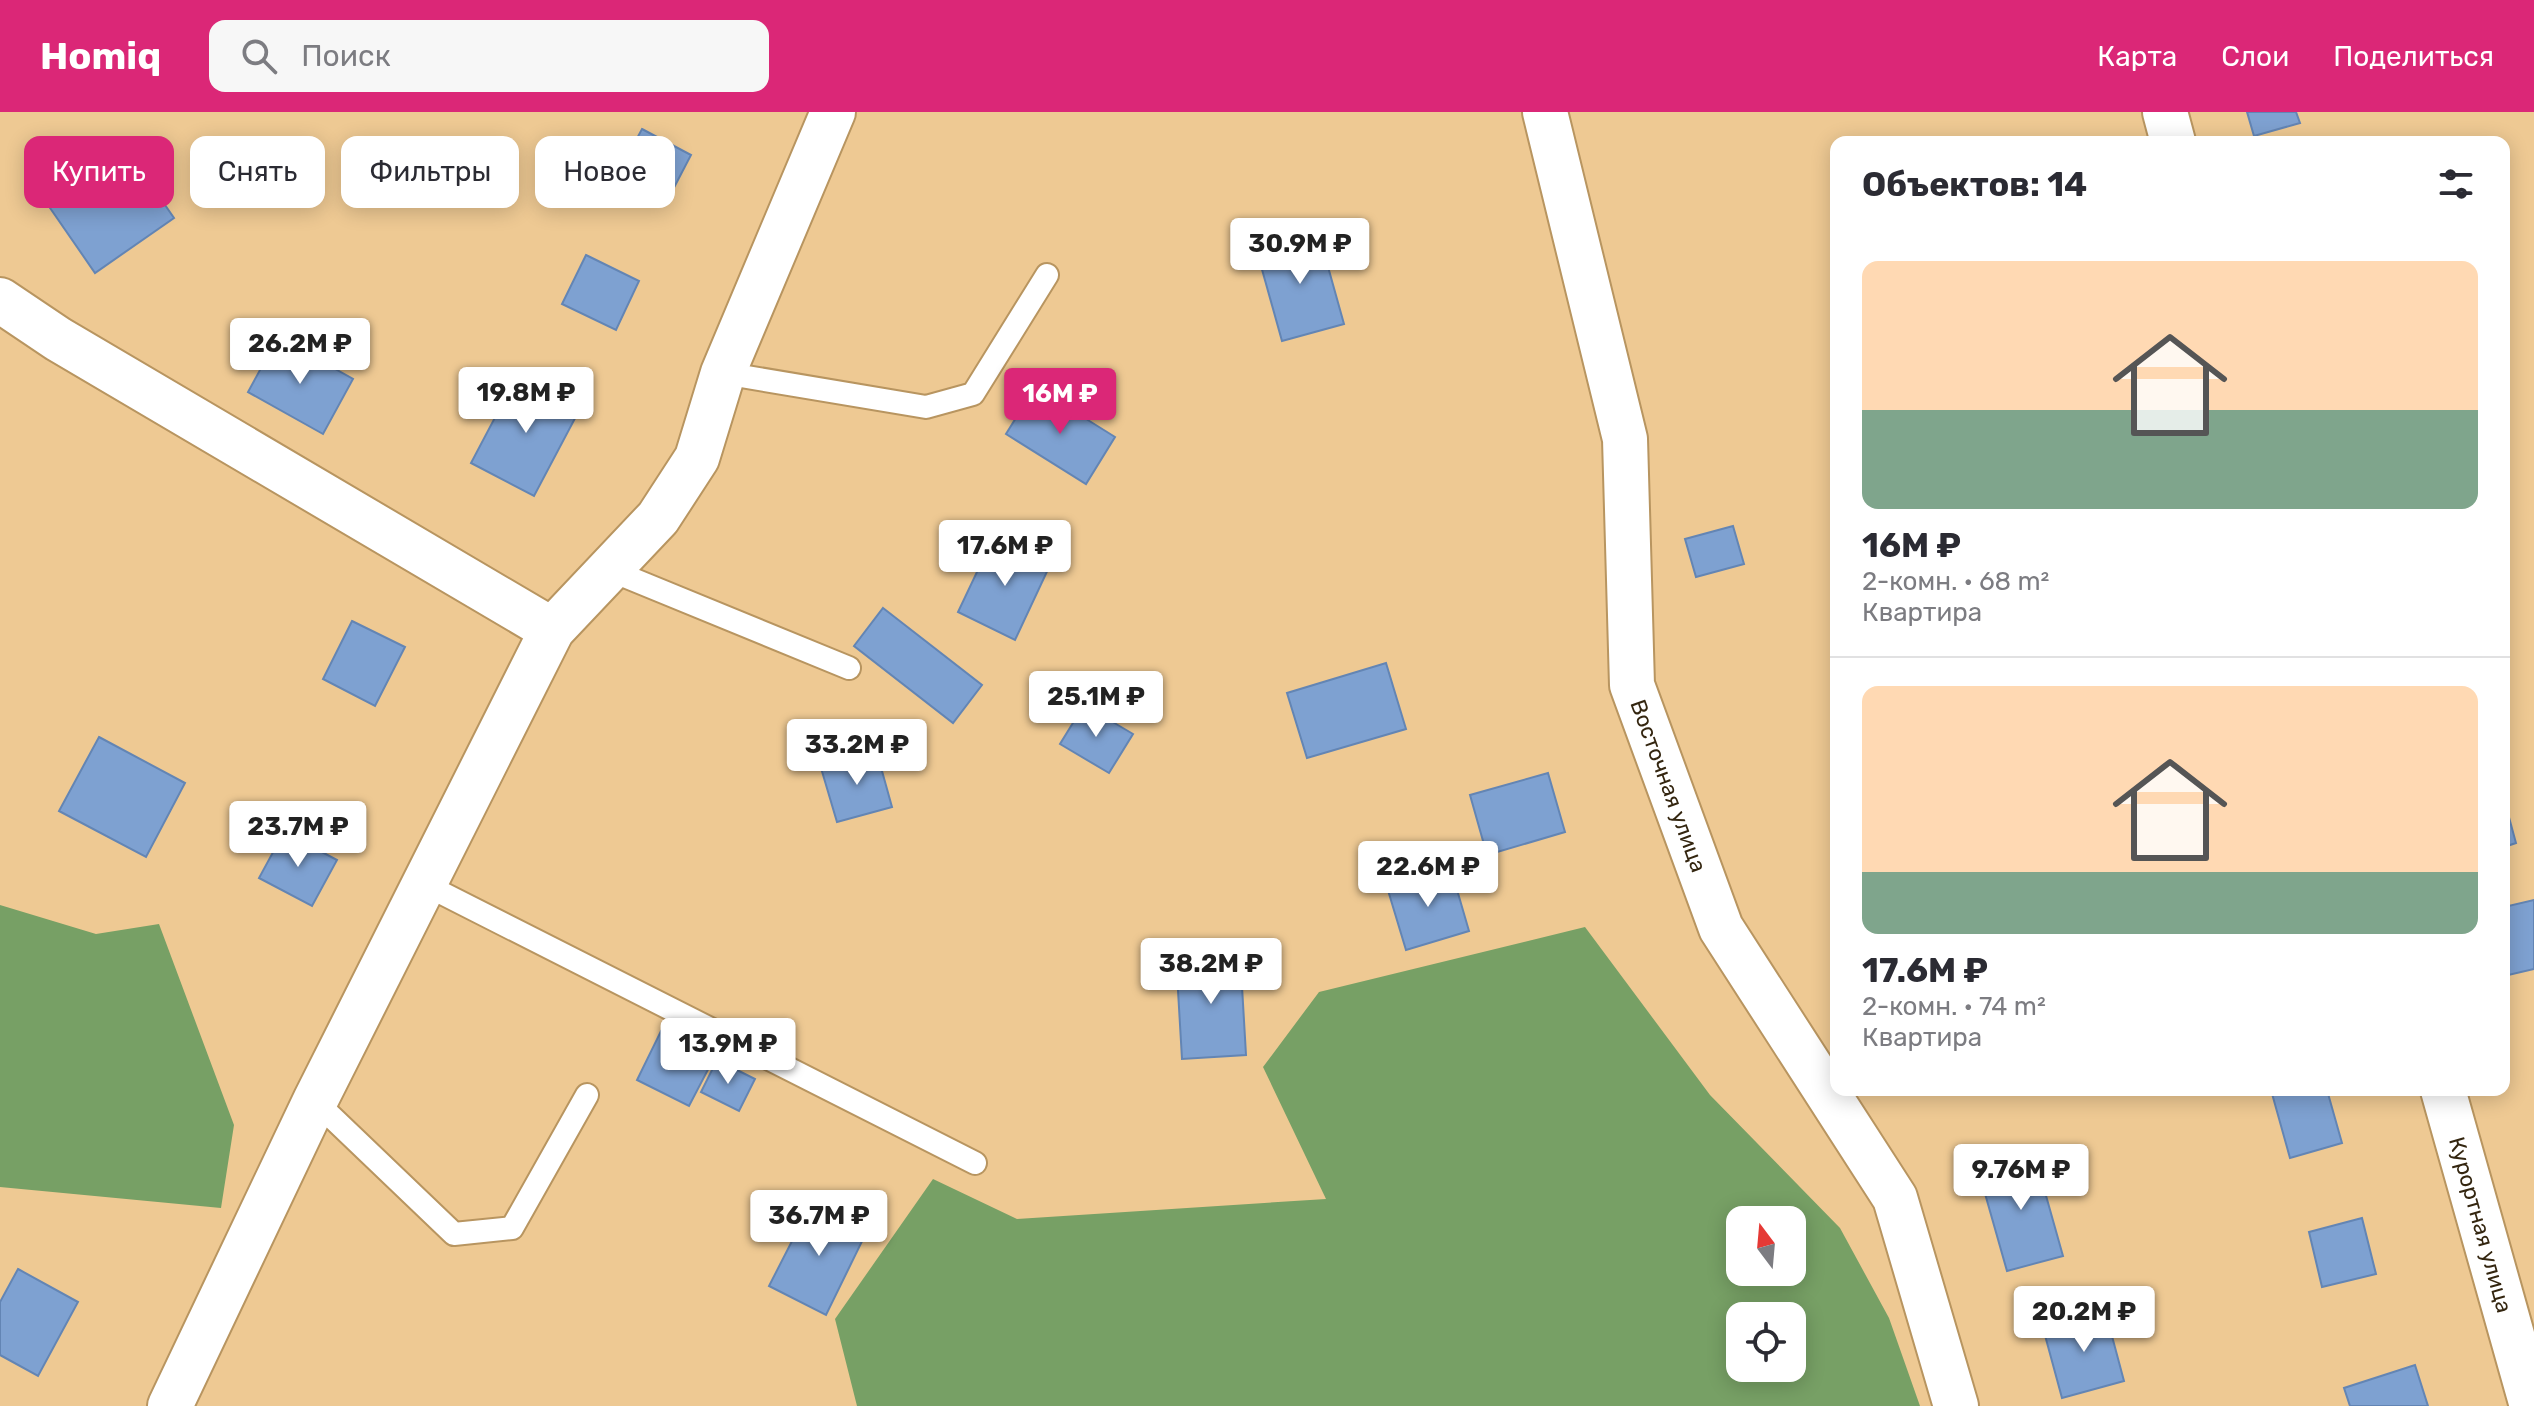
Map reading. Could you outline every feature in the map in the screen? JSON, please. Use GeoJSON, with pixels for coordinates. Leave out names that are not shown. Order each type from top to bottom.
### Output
{"type":"FeatureCollection","features":[{"type":"Feature","properties":{"kind":"street"},"geometry":{"type":"LineString","coordinates":[[170,1406],[315,1101],[552,630],[658,518],[697,458],[723,373],[833,112]]}},
{"type":"Feature","properties":{"kind":"street","name":"Восточная улица"},"geometry":{"type":"LineString","coordinates":[[1545,112],[1625,439],[1632,685],[1721,928],[1895,1198],[1956,1406]]}},
{"type":"Feature","properties":{"kind":"street"},"geometry":{"type":"LineString","coordinates":[[2165,112],[2171,136]]}},
{"type":"Feature","properties":{"kind":"street"},"geometry":{"type":"LineString","coordinates":[[0,300],[58,339],[552,630]]}},
{"type":"Feature","properties":{"kind":"street","name":"Курортная улица"},"geometry":{"type":"LineString","coordinates":[[2445,1096],[2532,1406]]}},
{"type":"Feature","properties":{"kind":"lane"},"geometry":{"type":"LineString","coordinates":[[723,373],[926,407],[973,394],[1047,275]]}},
{"type":"Feature","properties":{"kind":"lane"},"geometry":{"type":"LineString","coordinates":[[610,570],[849,668]]}},
{"type":"Feature","properties":{"kind":"lane"},"geometry":{"type":"LineString","coordinates":[[424,884],[975,1163]]}},
{"type":"Feature","properties":{"kind":"lane"},"geometry":{"type":"LineString","coordinates":[[315,1101],[454,1234],[512,1228],[587,1095]]}},
{"type":"Feature","properties":{"kind":"green space"},"geometry":{"type":"Polygon","coordinates":[[[0,905],[96,934],[159,924],[234,1125],[221,1208],[0,1187],[0,905]]]}},
{"type":"Feature","properties":{"kind":"green space"},"geometry":{"type":"Polygon","coordinates":[[[1585,927],[1710,1095],[1840,1228],[1889,1318],[1920,1406],[857,1406],[835,1319],[933,1179],[1017,1219],[1326,1199],[1263,1067],[1319,992],[1585,927]]]}},
{"type":"Feature","properties":{"kind":"building"},"geometry":{"type":"Polygon","coordinates":[[[2247,112],[2296,112],[2300,123],[2254,136],[2247,112]]]}},
{"type":"Feature","properties":{"kind":"building"},"geometry":{"type":"Polygon","coordinates":[[[642,129],[655,136],[638,136],[642,129]]]}},
{"type":"Feature","properties":{"kind":"building"},"geometry":{"type":"Polygon","coordinates":[[[675,147],[691,155],[675,186],[675,147]]]}},
{"type":"Feature","properties":{"kind":"building"},"geometry":{"type":"Polygon","coordinates":[[[50,208],[167,208],[174,218],[95,273],[50,208]]]}},
{"type":"Feature","properties":{"kind":"building"},"geometry":{"type":"Polygon","coordinates":[[[1318,231],[1344,324],[1282,341],[1256,248],[1318,231]]]}},
{"type":"Feature","properties":{"kind":"building"},"geometry":{"type":"Polygon","coordinates":[[[586,255],[639,281],[616,330],[562,304],[586,255]]]}},
{"type":"Feature","properties":{"kind":"building"},"geometry":{"type":"Polygon","coordinates":[[[278,337],[353,379],[323,434],[248,392],[278,337]]]}},
{"type":"Feature","properties":{"kind":"building"},"geometry":{"type":"Polygon","coordinates":[[[518,374],[581,407],[534,496],[471,463],[518,374]]]}},
{"type":"Feature","properties":{"kind":"building"},"geometry":{"type":"Polygon","coordinates":[[[1035,387],[1115,437],[1086,484],[1006,434],[1035,387]]]}},
{"type":"Feature","properties":{"kind":"building"},"geometry":{"type":"Polygon","coordinates":[[[1733,526],[1744,564],[1696,577],[1685,539],[1733,526]]]}},
{"type":"Feature","properties":{"kind":"building"},"geometry":{"type":"Polygon","coordinates":[[[994,536],[1051,563],[1015,640],[958,612],[994,536]]]}},
{"type":"Feature","properties":{"kind":"building"},"geometry":{"type":"Polygon","coordinates":[[[883,608],[982,685],[953,723],[854,646],[883,608]]]}},
{"type":"Feature","properties":{"kind":"building"},"geometry":{"type":"Polygon","coordinates":[[[352,621],[405,647],[375,706],[323,679],[352,621]]]}},
{"type":"Feature","properties":{"kind":"building"},"geometry":{"type":"Polygon","coordinates":[[[1386,663],[1406,729],[1307,758],[1287,693],[1386,663]]]}},
{"type":"Feature","properties":{"kind":"building"},"geometry":{"type":"Polygon","coordinates":[[[1084,705],[1133,734],[1109,773],[1060,744],[1084,705]]]}},
{"type":"Feature","properties":{"kind":"building"},"geometry":{"type":"Polygon","coordinates":[[[99,737],[185,783],[146,857],[59,811],[99,737]]]}},
{"type":"Feature","properties":{"kind":"building"},"geometry":{"type":"Polygon","coordinates":[[[877,753],[892,807],[837,822],[821,768],[877,753]]]}},
{"type":"Feature","properties":{"kind":"building"},"geometry":{"type":"Polygon","coordinates":[[[1548,773],[1565,832],[1487,855],[1470,795],[1548,773]]]}},
{"type":"Feature","properties":{"kind":"building"},"geometry":{"type":"Polygon","coordinates":[[[2510,821],[2516,843],[2510,845],[2510,821]]]}},
{"type":"Feature","properties":{"kind":"building"},"geometry":{"type":"Polygon","coordinates":[[[284,832],[337,860],[312,906],[259,878],[284,832]]]}},
{"type":"Feature","properties":{"kind":"building"},"geometry":{"type":"Polygon","coordinates":[[[1451,869],[1469,931],[1406,950],[1387,887],[1451,869]]]}},
{"type":"Feature","properties":{"kind":"building"},"geometry":{"type":"Polygon","coordinates":[[[2534,900],[2534,969],[2510,975],[2510,906],[2534,900]]]}},
{"type":"Feature","properties":{"kind":"building"},"geometry":{"type":"Polygon","coordinates":[[[1240,952],[1246,1055],[1182,1059],[1176,956],[1240,952]]]}},
{"type":"Feature","properties":{"kind":"building"},"geometry":{"type":"Polygon","coordinates":[[[661,1031],[714,1058],[689,1106],[637,1080],[661,1031]]]}},
{"type":"Feature","properties":{"kind":"building"},"geometry":{"type":"Polygon","coordinates":[[[717,1060],[755,1079],[739,1111],[701,1092],[717,1060]]]}},
{"type":"Feature","properties":{"kind":"building"},"geometry":{"type":"Polygon","coordinates":[[[2273,1096],[2329,1096],[2342,1143],[2290,1158],[2273,1096]]]}},
{"type":"Feature","properties":{"kind":"building"},"geometry":{"type":"Polygon","coordinates":[[[2034,1153],[2063,1256],[2007,1271],[1978,1169],[2034,1153]]]}},
{"type":"Feature","properties":{"kind":"building"},"geometry":{"type":"Polygon","coordinates":[[[812,1202],[868,1229],[826,1315],[769,1286],[812,1202]]]}},
{"type":"Feature","properties":{"kind":"building"},"geometry":{"type":"Polygon","coordinates":[[[2362,1218],[2376,1274],[2322,1287],[2309,1232],[2362,1218]]]}},
{"type":"Feature","properties":{"kind":"building"},"geometry":{"type":"Polygon","coordinates":[[[18,1269],[78,1302],[38,1376],[0,1355],[0,1302],[18,1269]]]}},
{"type":"Feature","properties":{"kind":"building"},"geometry":{"type":"Polygon","coordinates":[[[2105,1310],[2124,1381],[2062,1398],[2043,1328],[2105,1310]]]}},
{"type":"Feature","properties":{"kind":"building"},"geometry":{"type":"Polygon","coordinates":[[[2415,1365],[2428,1406],[2350,1406],[2344,1388],[2415,1365]]]}}]}
